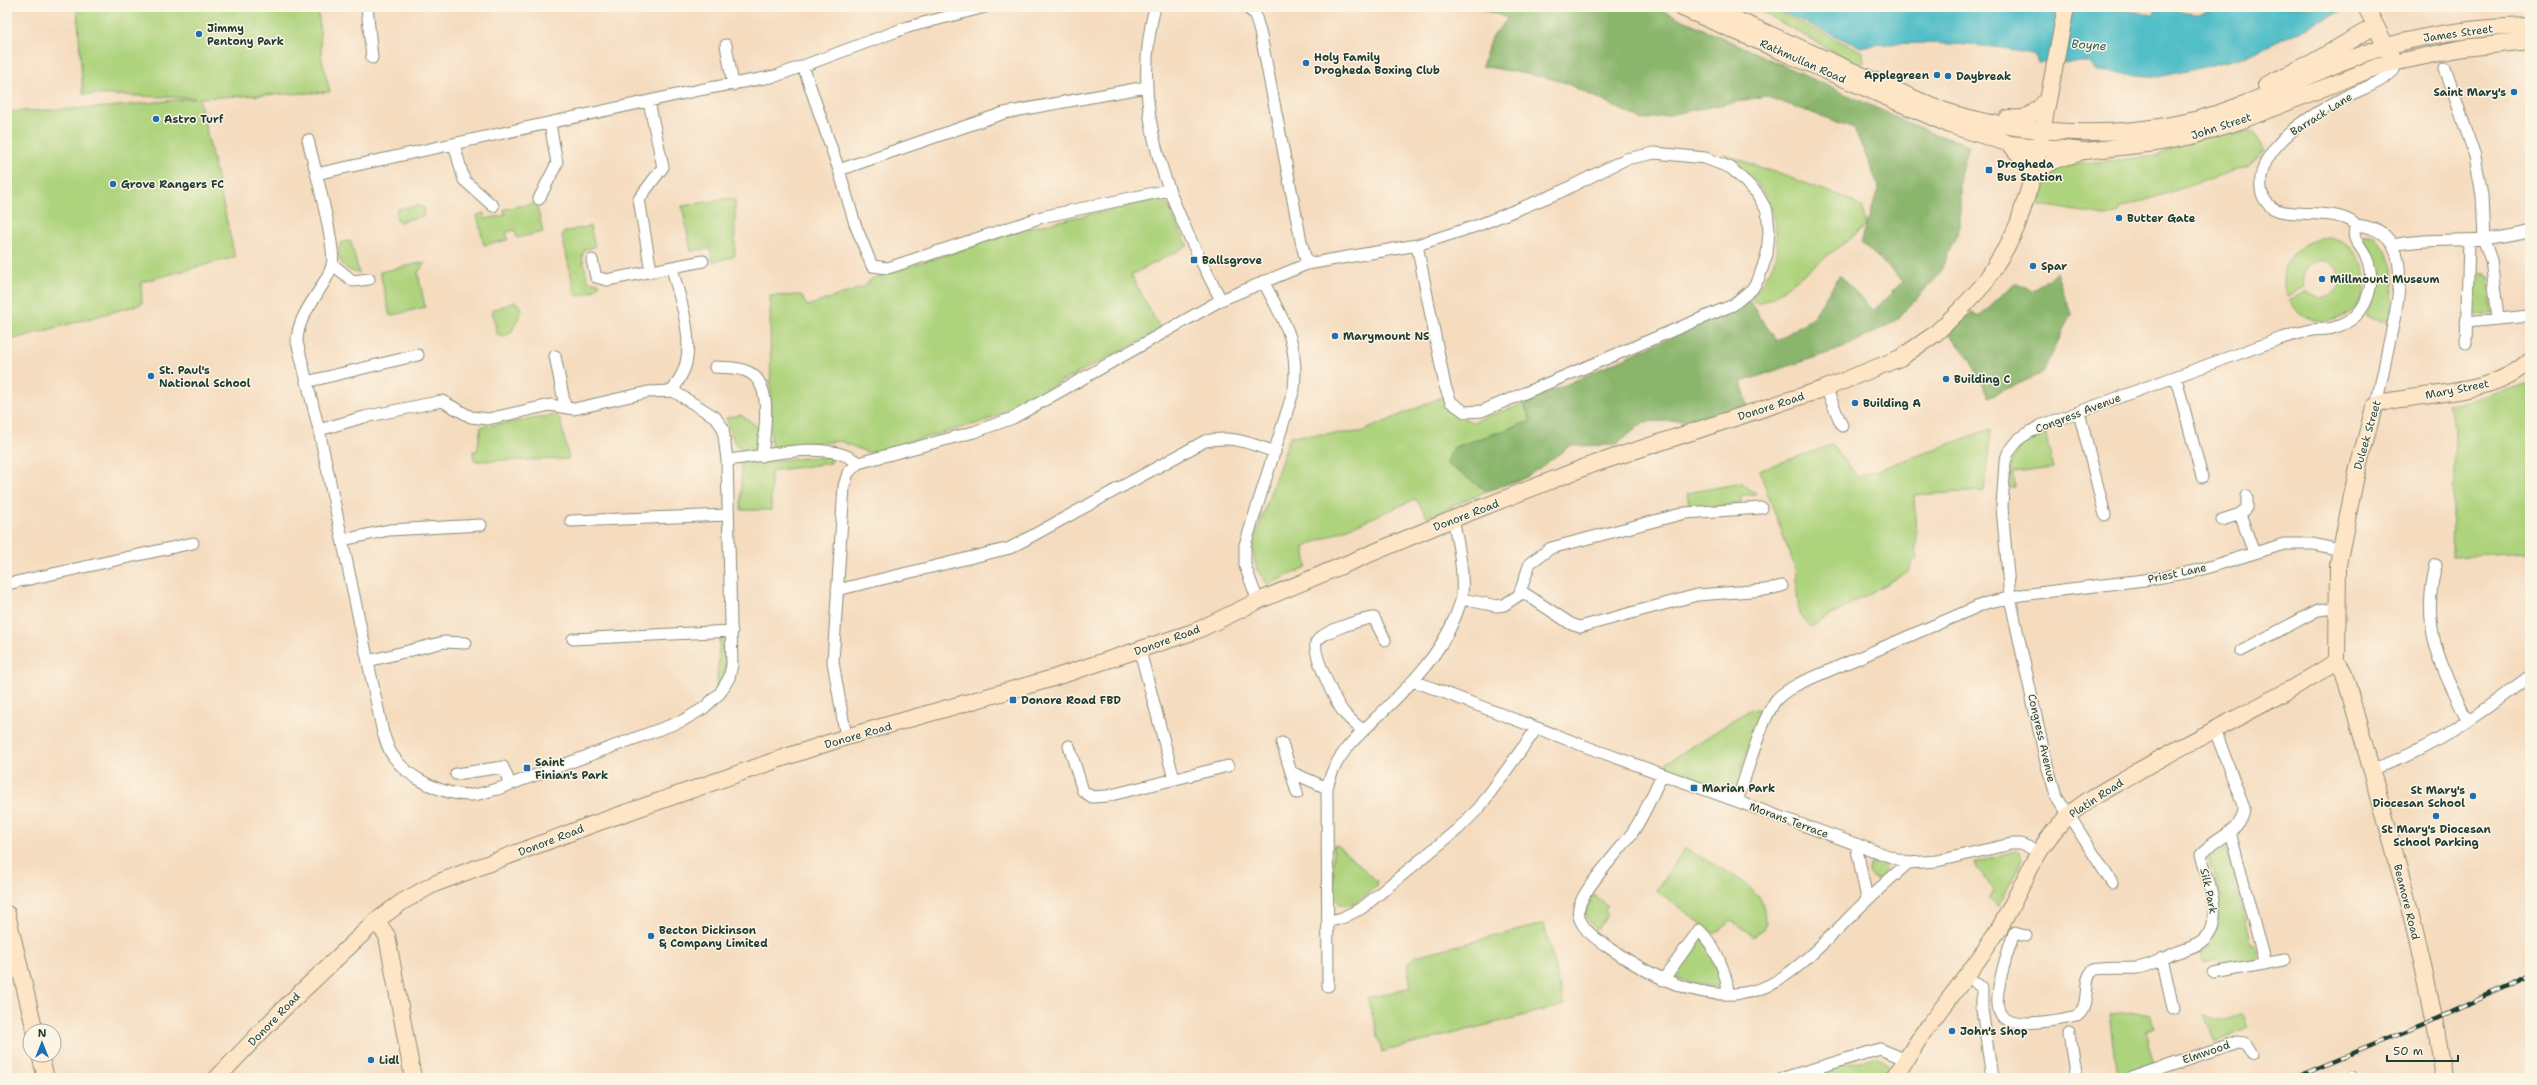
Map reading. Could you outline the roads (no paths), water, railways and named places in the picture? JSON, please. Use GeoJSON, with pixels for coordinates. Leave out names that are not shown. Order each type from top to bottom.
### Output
{"type":"FeatureCollection","features":[{"type":"Feature","properties":{"kind":"main road","name":"Rathmullan Road"},"geometry":{"type":"LineString","coordinates":[[1680,7],[1931,117],[1985,137],[2010,144],[2040,147]]}},
{"type":"Feature","properties":{"kind":"main road","name":"Rathmullan Road"},"geometry":{"type":"LineString","coordinates":[[1708,7],[1936,108],[1965,118],[2043,129]]}},
{"type":"Feature","properties":{"kind":"main road","name":"Donore Road"},"geometry":{"type":"LineString","coordinates":[[217,1078],[281,1011],[376,921],[402,902],[434,884],[595,823],[846,737],[983,700],[1140,651],[1196,631],[1258,601],[1453,519],[1588,466],[1826,388],[1900,358],[1950,321],[1984,284],[2009,243],[2018,224],[2034,173],[2040,147],[2066,7]]}},
{"type":"Feature","properties":{"kind":"main road"},"geometry":{"type":"LineString","coordinates":[[2368,8],[2375,26],[2394,63]]}},
{"type":"Feature","properties":{"kind":"main road"},"geometry":{"type":"LineString","coordinates":[[2226,109],[2234,100],[2313,62],[2375,26]]}},
{"type":"Feature","properties":{"kind":"main road","name":"James Street"},"geometry":{"type":"LineString","coordinates":[[2386,46],[2457,31],[2530,26]]}},
{"type":"Feature","properties":{"kind":"main road","name":"James Street"},"geometry":{"type":"LineString","coordinates":[[2394,63],[2463,48],[2530,41]]}},
{"type":"Feature","properties":{"kind":"main road","name":"John Street"},"geometry":{"type":"LineString","coordinates":[[2043,129],[2071,132],[2152,128],[2187,122],[2285,88],[2386,46]]}},
{"type":"Feature","properties":{"kind":"main road","name":"John Street"},"geometry":{"type":"LineString","coordinates":[[2040,147],[2085,151],[2156,143],[2193,136],[2240,121],[2360,73],[2394,63]]}},
{"type":"Feature","properties":{"kind":"main road"},"geometry":{"type":"LineString","coordinates":[[1965,118],[1980,114],[2021,120],[2038,110],[2048,99]]}},
{"type":"Feature","properties":{"kind":"main road"},"geometry":{"type":"LineString","coordinates":[[2010,144],[2034,173],[2055,160],[2085,151]]}},
{"type":"Feature","properties":{"kind":"main road","name":"Mary Street"},"geometry":{"type":"LineString","coordinates":[[2378,404],[2475,388],[2512,374],[2530,360]]}},
{"type":"Feature","properties":{"kind":"main road","name":"Duleek Street"},"geometry":{"type":"LineString","coordinates":[[2337,661],[2338,638],[2336,608],[2340,550],[2371,414],[2378,404]]}},
{"type":"Feature","properties":{"kind":"main road","name":"Platin Road"},"geometry":{"type":"LineString","coordinates":[[1894,1078],[1926,1030],[1967,976],[1999,929],[2027,870],[2039,851],[2068,816],[2097,795],[2177,748],[2215,730],[2337,661]]}},
{"type":"Feature","properties":{"kind":"main road","name":"Beamore Road"},"geometry":{"type":"LineString","coordinates":[[2337,661],[2344,673],[2407,898],[2428,986],[2444,1078]]}},
{"type":"Feature","properties":{"kind":"main road"},"geometry":{"type":"LineString","coordinates":[[7,914],[33,1023]]}},
{"type":"Feature","properties":{"kind":"main road"},"geometry":{"type":"LineString","coordinates":[[376,921],[387,936],[413,1078]]}},
{"type":"Feature","properties":{"kind":"main road"},"geometry":{"type":"LineString","coordinates":[[42,1063],[46,1078]]}},
{"type":"Feature","properties":{"kind":"street"},"geometry":{"type":"LineString","coordinates":[[367,7],[372,58]]}},
{"type":"Feature","properties":{"kind":"street"},"geometry":{"type":"LineString","coordinates":[[316,174],[550,124],[699,90],[776,76],[908,27],[985,7]]}},
{"type":"Feature","properties":{"kind":"street"},"geometry":{"type":"LineString","coordinates":[[1155,7],[1150,28],[1146,87],[1153,138],[1168,190],[1221,300]]}},
{"type":"Feature","properties":{"kind":"street"},"geometry":{"type":"LineString","coordinates":[[1246,7],[1255,14],[1261,36],[1300,241],[1307,264]]}},
{"type":"Feature","properties":{"kind":"street"},"geometry":{"type":"LineString","coordinates":[[726,45],[733,85]]}},
{"type":"Feature","properties":{"kind":"street","name":"Barrack Lane"},"geometry":{"type":"LineString","coordinates":[[2361,225],[2335,214],[2280,211],[2270,206],[2260,187],[2262,172],[2278,143],[2295,128],[2341,99],[2385,79],[2394,70],[2394,63]]}},
{"type":"Feature","properties":{"kind":"street"},"geometry":{"type":"LineString","coordinates":[[803,66],[839,170],[855,224],[872,266],[888,268],[1042,217],[1168,190]]}},
{"type":"Feature","properties":{"kind":"street"},"geometry":{"type":"LineString","coordinates":[[2445,68],[2475,156],[2482,195],[2484,241],[2491,260],[2498,318]]}},
{"type":"Feature","properties":{"kind":"street"},"geometry":{"type":"LineString","coordinates":[[839,170],[1004,113],[1146,87]]}},
{"type":"Feature","properties":{"kind":"street"},"geometry":{"type":"LineString","coordinates":[[650,102],[663,167],[639,199],[652,271]]}},
{"type":"Feature","properties":{"kind":"street"},"geometry":{"type":"LineString","coordinates":[[540,199],[557,163],[550,124]]}},
{"type":"Feature","properties":{"kind":"street"},"geometry":{"type":"LineString","coordinates":[[308,140],[331,244],[332,264],[303,317],[297,334],[306,382],[319,430],[343,540],[383,733],[392,756],[407,771],[421,781],[444,790],[471,795],[510,784],[682,721],[704,708],[720,693],[729,678],[732,665],[732,631],[727,460],[723,428],[715,416],[673,391],[648,392],[574,409],[565,406],[550,405],[488,419],[471,417],[442,401],[364,417],[319,430]]}},
{"type":"Feature","properties":{"kind":"street"},"geometry":{"type":"LineString","coordinates":[[454,144],[464,180],[493,206]]}},
{"type":"Feature","properties":{"kind":"street"},"geometry":{"type":"LineString","coordinates":[[846,737],[833,662],[844,486],[848,473],[858,463],[974,432],[1013,418],[1221,300],[1263,281],[1307,264],[1417,246],[1479,224],[1558,193],[1626,159],[1655,153],[1705,158],[1731,168],[1756,192],[1767,211],[1769,231],[1768,254],[1759,278],[1752,289],[1733,305],[1482,411],[1465,412],[1451,402],[1445,386],[1417,246]]}},
{"type":"Feature","properties":{"kind":"street","name":"Duleek Street"},"geometry":{"type":"LineString","coordinates":[[2361,225],[2379,230],[2393,245],[2401,274],[2378,396],[2378,404]]}},
{"type":"Feature","properties":{"kind":"street","name":"Congress Avenue"},"geometry":{"type":"LineString","coordinates":[[2112,883],[2056,795],[2046,762],[2010,598],[2002,507],[2002,478],[2008,453],[2020,438],[2029,432],[2079,412],[2176,378],[2279,339],[2310,331],[2336,327],[2353,319],[2367,300],[2371,275],[2366,256],[2356,242],[2353,233],[2361,225]]}},
{"type":"Feature","properties":{"kind":"street"},"geometry":{"type":"LineString","coordinates":[[2393,245],[2406,242],[2484,241],[2510,238],[2530,232]]}},
{"type":"Feature","properties":{"kind":"street"},"geometry":{"type":"LineString","coordinates":[[2466,343],[2469,241]]}},
{"type":"Feature","properties":{"kind":"street"},"geometry":{"type":"LineString","coordinates":[[592,260],[596,277],[608,280],[703,261]]}},
{"type":"Feature","properties":{"kind":"street"},"geometry":{"type":"LineString","coordinates":[[332,264],[353,281],[369,279]]}},
{"type":"Feature","properties":{"kind":"street"},"geometry":{"type":"LineString","coordinates":[[672,268],[680,298],[688,349],[686,365],[673,391]]}},
{"type":"Feature","properties":{"kind":"street"},"geometry":{"type":"LineString","coordinates":[[1258,601],[1243,556],[1294,389],[1297,366],[1292,338],[1263,281]]}},
{"type":"Feature","properties":{"kind":"street"},"geometry":{"type":"LineString","coordinates":[[2466,322],[2530,316]]}},
{"type":"Feature","properties":{"kind":"street"},"geometry":{"type":"LineString","coordinates":[[306,382],[418,355]]}},
{"type":"Feature","properties":{"kind":"street"},"geometry":{"type":"LineString","coordinates":[[555,356],[565,406]]}},
{"type":"Feature","properties":{"kind":"street"},"geometry":{"type":"LineString","coordinates":[[715,367],[744,370],[761,383],[766,405],[762,456]]}},
{"type":"Feature","properties":{"kind":"street"},"geometry":{"type":"LineString","coordinates":[[2176,378],[2202,476]]}},
{"type":"Feature","properties":{"kind":"street"},"geometry":{"type":"LineString","coordinates":[[1826,388],[1842,426]]}},
{"type":"Feature","properties":{"kind":"street"},"geometry":{"type":"LineString","coordinates":[[2079,412],[2105,515]]}},
{"type":"Feature","properties":{"kind":"street"},"geometry":{"type":"LineString","coordinates":[[837,590],[1010,548],[1205,441],[1222,438],[1239,440],[1275,452]]}},
{"type":"Feature","properties":{"kind":"street"},"geometry":{"type":"LineString","coordinates":[[727,460],[829,451],[842,452],[858,463]]}},
{"type":"Feature","properties":{"kind":"street"},"geometry":{"type":"LineString","coordinates":[[2222,520],[2240,514],[2247,508],[2247,496]]}},
{"type":"Feature","properties":{"kind":"street"},"geometry":{"type":"LineString","coordinates":[[1462,599],[1497,606],[1512,600],[1521,591],[1530,563],[1552,548],[1685,513],[1762,508]]}},
{"type":"Feature","properties":{"kind":"street"},"geometry":{"type":"LineString","coordinates":[[2240,514],[2254,553]]}},
{"type":"Feature","properties":{"kind":"street"},"geometry":{"type":"LineString","coordinates":[[571,520],[728,515]]}},
{"type":"Feature","properties":{"kind":"street"},"geometry":{"type":"LineString","coordinates":[[1328,986],[1330,921],[1327,788],[1332,770],[1339,757],[1414,681],[1441,644],[1462,599],[1458,542],[1453,519]]}},
{"type":"Feature","properties":{"kind":"street"},"geometry":{"type":"LineString","coordinates":[[343,540],[389,530],[481,525]]}},
{"type":"Feature","properties":{"kind":"street"},"geometry":{"type":"LineString","coordinates":[[7,584],[193,543]]}},
{"type":"Feature","properties":{"kind":"street","name":"Priest Lane"},"geometry":{"type":"LineString","coordinates":[[1737,801],[1768,715],[1776,701],[1786,691],[1798,684],[1986,603],[2010,598],[2164,577],[2196,570],[2294,543],[2340,550]]}},
{"type":"Feature","properties":{"kind":"street"},"geometry":{"type":"LineString","coordinates":[[2436,565],[2430,586],[2429,622],[2454,693],[2467,720]]}},
{"type":"Feature","properties":{"kind":"street"},"geometry":{"type":"LineString","coordinates":[[1521,591],[1571,624],[1580,627],[1698,594],[1765,590],[1782,586]]}},
{"type":"Feature","properties":{"kind":"street"},"geometry":{"type":"LineString","coordinates":[[2241,651],[2318,610],[2336,608]]}},
{"type":"Feature","properties":{"kind":"street"},"geometry":{"type":"LineString","coordinates":[[1363,731],[1344,714],[1337,702],[1316,654],[1316,643],[1322,635],[1365,619],[1374,618],[1385,640]]}},
{"type":"Feature","properties":{"kind":"street"},"geometry":{"type":"LineString","coordinates":[[573,639],[732,631]]}},
{"type":"Feature","properties":{"kind":"street"},"geometry":{"type":"LineString","coordinates":[[368,661],[444,642],[466,643]]}},
{"type":"Feature","properties":{"kind":"street"},"geometry":{"type":"LineString","coordinates":[[1140,651],[1174,780]]}},
{"type":"Feature","properties":{"kind":"street"},"geometry":{"type":"LineString","coordinates":[[2370,769],[2397,762],[2410,755],[2467,720],[2530,676]]}},
{"type":"Feature","properties":{"kind":"street","name":"Morans Terrace"},"geometry":{"type":"LineString","coordinates":[[1414,681],[1537,728],[1908,863],[1937,861],[2011,844],[2026,846],[2039,851]]}},
{"type":"Feature","properties":{"kind":"street"},"geometry":{"type":"LineString","coordinates":[[1330,921],[1342,918],[1362,908],[1458,829],[1479,808],[1537,728]]}},
{"type":"Feature","properties":{"kind":"street","name":"Silk Park"},"geometry":{"type":"LineString","coordinates":[[2026,936],[2014,933],[2004,962],[1997,1007],[2000,1015],[2007,1020],[2038,1023],[2076,1016],[2085,1008],[2088,976],[2093,970],[2100,968],[2118,970],[2139,968],[2198,944],[2213,928],[2215,917],[2201,854],[2209,844],[2230,832],[2240,824],[2244,816],[2244,808],[2215,730]]}},
{"type":"Feature","properties":{"kind":"street"},"geometry":{"type":"LineString","coordinates":[[1282,743],[1297,793]]}},
{"type":"Feature","properties":{"kind":"street"},"geometry":{"type":"LineString","coordinates":[[1069,746],[1083,791],[1092,797],[1108,796],[1228,766]]}},
{"type":"Feature","properties":{"kind":"street"},"geometry":{"type":"LineString","coordinates":[[456,774],[503,767],[510,784]]}},
{"type":"Feature","properties":{"kind":"street"},"geometry":{"type":"LineString","coordinates":[[1291,772],[1327,788]]}},
{"type":"Feature","properties":{"kind":"street"},"geometry":{"type":"LineString","coordinates":[[1662,774],[1633,832],[1585,895],[1579,908],[1579,919],[1585,929],[1616,952],[1678,987],[1706,993],[1737,994],[1761,988],[1782,978],[1805,960],[1867,899],[1908,863]]}},
{"type":"Feature","properties":{"kind":"street"},"geometry":{"type":"LineString","coordinates":[[2230,832],[2265,964]]}},
{"type":"Feature","properties":{"kind":"street"},"geometry":{"type":"LineString","coordinates":[[1856,845],[1867,899]]}},
{"type":"Feature","properties":{"kind":"street"},"geometry":{"type":"LineString","coordinates":[[1664,980],[1699,930],[1708,939],[1714,950],[1727,982],[1728,994]]}},
{"type":"Feature","properties":{"kind":"street"},"geometry":{"type":"LineString","coordinates":[[2162,958],[2173,1008]]}},
{"type":"Feature","properties":{"kind":"street"},"geometry":{"type":"LineString","coordinates":[[2214,973],[2284,960]]}},
{"type":"Feature","properties":{"kind":"street"},"geometry":{"type":"LineString","coordinates":[[1967,976],[1982,988],[1982,1009],[1992,1078]]}},
{"type":"Feature","properties":{"kind":"street"},"geometry":{"type":"LineString","coordinates":[[2069,1034],[2076,1078]]}},
{"type":"Feature","properties":{"kind":"street","name":"Elmwood"},"geometry":{"type":"LineString","coordinates":[[2132,1078],[2237,1042],[2245,1043],[2252,1055]]}},
{"type":"Feature","properties":{"kind":"street"},"geometry":{"type":"LineString","coordinates":[[1782,1078],[1880,1049],[1906,1060]]}},
{"type":"Feature","properties":{"kind":"water","name":"Boyne"},"geometry":{"type":"Polygon","coordinates":[[[1771,7],[2091,7],[2155,14],[2155,9],[2199,13],[2228,7],[2350,7],[2247,56],[2158,77],[2096,71],[2089,62],[2038,63],[2035,55],[2020,51],[1975,45],[1922,43],[1860,47],[1771,7]]]}},
{"type":"Feature","properties":{"kind":"railway"},"geometry":{"type":"LineString","coordinates":[[2292,1078],[2427,1023],[2530,976]]}},
{"type":"Feature","properties":{"kind":"place","name":"Jimmy Pentony Park"},"geometry":{"type":"Point","coordinates":[199,34]}},
{"type":"Feature","properties":{"kind":"place","name":"Holy Family Drogheda Boxing Club"},"geometry":{"type":"Point","coordinates":[1306,63]}},
{"type":"Feature","properties":{"kind":"place","name":"Applegreen"},"geometry":{"type":"Point","coordinates":[1937,75]}},
{"type":"Feature","properties":{"kind":"place","name":"Daybreak"},"geometry":{"type":"Point","coordinates":[1948,76]}},
{"type":"Feature","properties":{"kind":"place","name":"Saint Mary's"},"geometry":{"type":"Point","coordinates":[2514,92]}},
{"type":"Feature","properties":{"kind":"place","name":"Astro Turf"},"geometry":{"type":"Point","coordinates":[156,119]}},
{"type":"Feature","properties":{"kind":"place","name":"Drogheda Bus Station"},"geometry":{"type":"Point","coordinates":[1989,170]}},
{"type":"Feature","properties":{"kind":"place","name":"Grove Rangers FC"},"geometry":{"type":"Point","coordinates":[113,184]}},
{"type":"Feature","properties":{"kind":"place","name":"Butter Gate"},"geometry":{"type":"Point","coordinates":[2119,218]}},
{"type":"Feature","properties":{"kind":"place","name":"Ballsgrove"},"geometry":{"type":"Point","coordinates":[1194,260]}},
{"type":"Feature","properties":{"kind":"place","name":"Spar"},"geometry":{"type":"Point","coordinates":[2033,266]}},
{"type":"Feature","properties":{"kind":"place","name":"Millmount Museum"},"geometry":{"type":"Point","coordinates":[2322,279]}},
{"type":"Feature","properties":{"kind":"place","name":"Marymount NS"},"geometry":{"type":"Point","coordinates":[1335,336]}},
{"type":"Feature","properties":{"kind":"place","name":"St. Paul's National School"},"geometry":{"type":"Point","coordinates":[151,376]}},
{"type":"Feature","properties":{"kind":"place","name":"Building C"},"geometry":{"type":"Point","coordinates":[1946,379]}},
{"type":"Feature","properties":{"kind":"place","name":"Building A"},"geometry":{"type":"Point","coordinates":[1855,403]}},
{"type":"Feature","properties":{"kind":"place","name":"Donore Road FBD"},"geometry":{"type":"Point","coordinates":[1013,700]}},
{"type":"Feature","properties":{"kind":"place","name":"Saint Finian's Park"},"geometry":{"type":"Point","coordinates":[527,768]}},
{"type":"Feature","properties":{"kind":"place","name":"Marian Park"},"geometry":{"type":"Point","coordinates":[1694,788]}},
{"type":"Feature","properties":{"kind":"place","name":"St Mary's Diocesan School"},"geometry":{"type":"Point","coordinates":[2473,796]}},
{"type":"Feature","properties":{"kind":"place","name":"St Mary's Diocesan School Parking"},"geometry":{"type":"Point","coordinates":[2436,816]}},
{"type":"Feature","properties":{"kind":"place","name":"Becton Dickinson & Company Limited"},"geometry":{"type":"Point","coordinates":[651,936]}},
{"type":"Feature","properties":{"kind":"place","name":"John's Shop"},"geometry":{"type":"Point","coordinates":[1952,1031]}},
{"type":"Feature","properties":{"kind":"place","name":"Lidl"},"geometry":{"type":"Point","coordinates":[371,1060]}}]}
